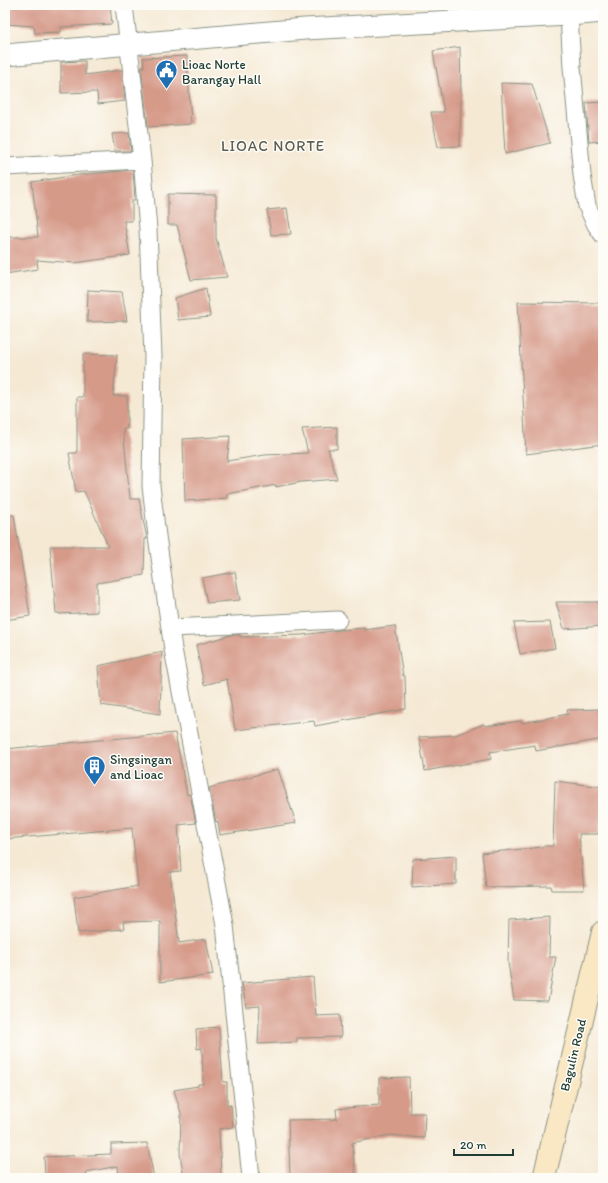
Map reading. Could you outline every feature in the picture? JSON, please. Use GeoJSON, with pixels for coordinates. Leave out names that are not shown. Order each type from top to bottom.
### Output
{"type":"FeatureCollection","features":[{"type":"Feature","properties":{"kind":"main road","name":"Bagulin Road"},"geometry":{"type":"LineString","coordinates":[[544,1178],[603,932]]}},
{"type":"Feature","properties":{"kind":"street"},"geometry":{"type":"LineString","coordinates":[[124,5],[142,160],[148,229],[153,356],[151,486],[171,628],[225,925],[251,1178]]}},
{"type":"Feature","properties":{"kind":"street"},"geometry":{"type":"LineString","coordinates":[[5,55],[305,29],[603,12]]}},
{"type":"Feature","properties":{"kind":"street"},"geometry":{"type":"LineString","coordinates":[[569,15],[572,68],[582,175],[587,206],[596,225],[603,234]]}},
{"type":"Feature","properties":{"kind":"street"},"geometry":{"type":"LineString","coordinates":[[5,167],[142,160]]}},
{"type":"Feature","properties":{"kind":"street"},"geometry":{"type":"LineString","coordinates":[[171,628],[338,620]]}},
{"type":"Feature","properties":{"kind":"building"},"geometry":{"type":"Polygon","coordinates":[[[110,5],[112,24],[61,27],[61,32],[35,33],[34,26],[5,24],[5,6],[110,5]]]}},
{"type":"Feature","properties":{"kind":"building"},"geometry":{"type":"Polygon","coordinates":[[[460,47],[460,146],[438,147],[431,112],[444,112],[433,51],[460,47]]]}},
{"type":"Feature","properties":{"kind":"building","name":"Lioac Norte Barangay Hall"},"geometry":{"type":"Polygon","coordinates":[[[187,56],[191,124],[148,127],[141,67],[144,67],[143,58],[187,56]]]}},
{"type":"Feature","properties":{"kind":"building"},"geometry":{"type":"Polygon","coordinates":[[[85,61],[85,75],[122,70],[125,101],[98,104],[97,92],[61,93],[61,62],[85,61]]]}},
{"type":"Feature","properties":{"kind":"building"},"geometry":{"type":"Polygon","coordinates":[[[501,83],[532,84],[550,143],[505,154],[501,83]]]}},
{"type":"Feature","properties":{"kind":"building"},"geometry":{"type":"Polygon","coordinates":[[[603,102],[603,141],[589,142],[586,103],[603,102]]]}},
{"type":"Feature","properties":{"kind":"building"},"geometry":{"type":"Polygon","coordinates":[[[129,133],[131,151],[115,151],[112,134],[129,133]]]}},
{"type":"Feature","properties":{"kind":"building"},"geometry":{"type":"Polygon","coordinates":[[[133,170],[135,200],[132,200],[132,221],[124,221],[130,255],[75,263],[37,260],[38,269],[5,274],[5,237],[38,237],[32,182],[78,175],[133,170]]]}},
{"type":"Feature","properties":{"kind":"building"},"geometry":{"type":"Polygon","coordinates":[[[168,194],[216,195],[216,238],[227,277],[191,280],[177,225],[168,225],[168,194]]]}},
{"type":"Feature","properties":{"kind":"building"},"geometry":{"type":"Polygon","coordinates":[[[287,208],[291,234],[271,235],[267,210],[287,208]]]}},
{"type":"Feature","properties":{"kind":"building"},"geometry":{"type":"Polygon","coordinates":[[[206,288],[210,317],[178,320],[175,298],[206,288]]]}},
{"type":"Feature","properties":{"kind":"building"},"geometry":{"type":"Polygon","coordinates":[[[88,290],[122,292],[127,321],[87,322],[88,290]]]}},
{"type":"Feature","properties":{"kind":"building"},"geometry":{"type":"Polygon","coordinates":[[[518,302],[603,303],[603,444],[526,454],[518,302]]]}},
{"type":"Feature","properties":{"kind":"building"},"geometry":{"type":"Polygon","coordinates":[[[83,354],[117,355],[113,396],[127,396],[127,429],[123,429],[130,499],[139,499],[147,539],[145,539],[144,575],[97,583],[97,612],[59,614],[56,613],[50,546],[108,546],[84,491],[76,492],[69,453],[77,453],[77,397],[83,397],[83,354]]]}},
{"type":"Feature","properties":{"kind":"building"},"geometry":{"type":"Polygon","coordinates":[[[337,427],[337,449],[328,449],[337,479],[301,482],[276,487],[276,485],[227,494],[227,498],[185,501],[183,439],[230,436],[227,461],[265,455],[308,453],[302,429],[337,427]]]}},
{"type":"Feature","properties":{"kind":"building"},"geometry":{"type":"Polygon","coordinates":[[[5,515],[14,515],[30,616],[5,620],[5,515]]]}},
{"type":"Feature","properties":{"kind":"building"},"geometry":{"type":"Polygon","coordinates":[[[235,572],[240,600],[207,603],[202,578],[235,572]]]}},
{"type":"Feature","properties":{"kind":"building"},"geometry":{"type":"Polygon","coordinates":[[[556,602],[603,602],[603,626],[564,629],[556,602]]]}},
{"type":"Feature","properties":{"kind":"building"},"geometry":{"type":"Polygon","coordinates":[[[550,622],[555,648],[520,654],[514,623],[550,622]]]}},
{"type":"Feature","properties":{"kind":"building"},"geometry":{"type":"Polygon","coordinates":[[[395,626],[403,676],[405,676],[406,709],[315,726],[314,721],[235,730],[227,679],[204,685],[196,645],[231,635],[240,635],[240,637],[302,635],[340,630],[364,628],[364,630],[395,626]]]}},
{"type":"Feature","properties":{"kind":"building"},"geometry":{"type":"Polygon","coordinates":[[[162,652],[160,714],[101,705],[98,666],[162,652]]]}},
{"type":"Feature","properties":{"kind":"building"},"geometry":{"type":"Polygon","coordinates":[[[603,709],[603,739],[536,751],[535,745],[490,752],[491,759],[425,771],[419,737],[455,735],[484,724],[485,726],[521,721],[522,723],[568,714],[567,710],[603,709]]]}},
{"type":"Feature","properties":{"kind":"building","name":"Singsingan and Lioac"},"geometry":{"type":"Polygon","coordinates":[[[175,733],[187,795],[190,794],[196,823],[178,825],[181,871],[170,872],[179,943],[206,939],[213,975],[160,982],[160,921],[123,922],[124,929],[78,933],[74,897],[138,886],[132,828],[5,839],[5,749],[175,733]]]}},
{"type":"Feature","properties":{"kind":"building"},"geometry":{"type":"Polygon","coordinates":[[[278,769],[296,823],[220,835],[218,821],[216,822],[209,788],[278,769]]]}},
{"type":"Feature","properties":{"kind":"building"},"geometry":{"type":"Polygon","coordinates":[[[555,781],[603,787],[603,814],[598,834],[579,834],[584,890],[552,890],[551,886],[486,887],[482,853],[553,846],[555,781]]]}},
{"type":"Feature","properties":{"kind":"building"},"geometry":{"type":"Polygon","coordinates":[[[456,856],[456,884],[412,887],[413,859],[456,856]]]}},
{"type":"Feature","properties":{"kind":"building"},"geometry":{"type":"Polygon","coordinates":[[[550,917],[549,957],[556,957],[548,1001],[514,1000],[508,963],[509,920],[550,917]]]}},
{"type":"Feature","properties":{"kind":"building"},"geometry":{"type":"Polygon","coordinates":[[[313,977],[316,1016],[340,1015],[341,1037],[297,1038],[297,1042],[258,1044],[260,1006],[246,1007],[242,983],[313,977]]]}},
{"type":"Feature","properties":{"kind":"building"},"geometry":{"type":"Polygon","coordinates":[[[219,1027],[223,1082],[227,1082],[227,1106],[231,1105],[233,1127],[219,1129],[221,1176],[211,1178],[184,1178],[180,1154],[181,1113],[174,1090],[203,1084],[202,1048],[197,1049],[196,1029],[219,1027]]]}},
{"type":"Feature","properties":{"kind":"building"},"geometry":{"type":"Polygon","coordinates":[[[409,1077],[410,1113],[425,1113],[424,1138],[389,1135],[352,1143],[356,1178],[290,1178],[288,1120],[337,1119],[336,1109],[379,1105],[379,1078],[409,1077]]]}},
{"type":"Feature","properties":{"kind":"building"},"geometry":{"type":"Polygon","coordinates":[[[147,1143],[154,1178],[119,1178],[118,1166],[86,1172],[87,1178],[45,1178],[44,1157],[111,1154],[111,1144],[147,1143]]]}},
{"type":"Feature","properties":{"kind":"place","name":"Lioac Norte Barangay Hall"},"geometry":{"type":"Point","coordinates":[167,90]}},
{"type":"Feature","properties":{"kind":"place","name":"Singsingan and Lioac"},"geometry":{"type":"Point","coordinates":[95,786]}},
{"type":"Feature","properties":{"kind":"district","name":"LIOAC NORTE"},"geometry":{"type":"Point","coordinates":[273,146]}}]}
